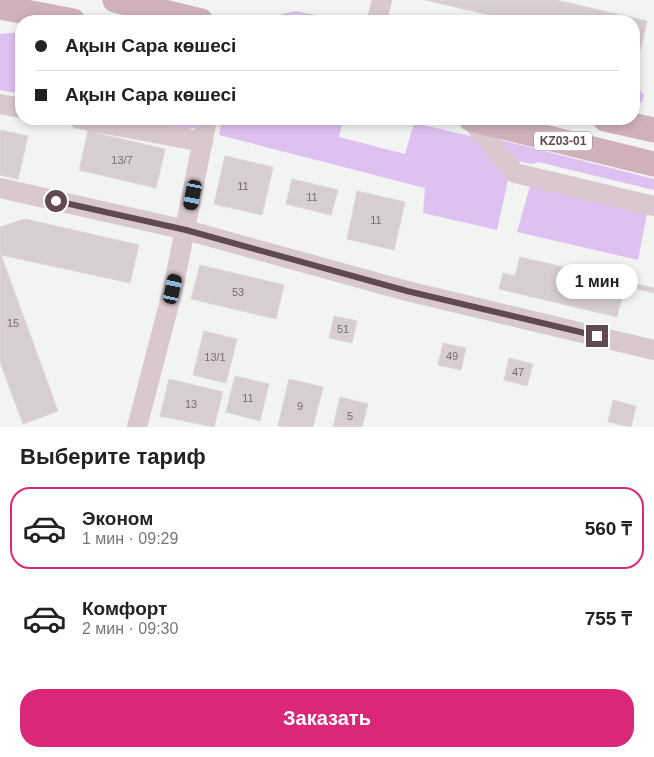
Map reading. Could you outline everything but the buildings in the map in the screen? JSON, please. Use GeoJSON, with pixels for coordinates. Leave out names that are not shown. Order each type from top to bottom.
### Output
{"type":"FeatureCollection","features":[{"type":"Feature","properties":{"kind":"main road"},"geometry":{"type":"LineString","coordinates":[[115,0],[176,15]]}},
{"type":"Feature","properties":{"kind":"main road"},"geometry":{"type":"LineString","coordinates":[[0,7],[45,15]]}},
{"type":"Feature","properties":{"kind":"main road","name":"KZ03-01"},"geometry":{"type":"LineString","coordinates":[[495,125],[654,164]]}},
{"type":"Feature","properties":{"kind":"main road","name":"KZ03-01"},"geometry":{"type":"LineString","coordinates":[[632,125],[654,130]]}},
{"type":"Feature","properties":{"kind":"street"},"geometry":{"type":"LineString","coordinates":[[378,15],[382,0]]}},
{"type":"Feature","properties":{"kind":"street"},"geometry":{"type":"LineString","coordinates":[[0,18],[15,17]]}},
{"type":"Feature","properties":{"kind":"street"},"geometry":{"type":"LineString","coordinates":[[0,104],[15,107]]}},
{"type":"Feature","properties":{"kind":"street"},"geometry":{"type":"LineString","coordinates":[[111,125],[203,142]]}},
{"type":"Feature","properties":{"kind":"street"},"geometry":{"type":"LineString","coordinates":[[137,427],[186,230],[207,125]]}},
{"type":"Feature","properties":{"kind":"street"},"geometry":{"type":"LineString","coordinates":[[476,125],[516,173],[654,206]]}},
{"type":"Feature","properties":{"kind":"street"},"geometry":{"type":"LineString","coordinates":[[0,188],[186,230],[407,291],[654,350]]}},
{"type":"Feature","properties":{"kind":"shaded area"},"geometry":{"type":"Polygon","coordinates":[[[296,11],[316,15],[281,15],[296,11]]]}},
{"type":"Feature","properties":{"kind":"shaded area"},"geometry":{"type":"Polygon","coordinates":[[[15,33],[15,93],[0,90],[0,34],[15,33]]]}},
{"type":"Feature","properties":{"kind":"shaded area"},"geometry":{"type":"Polygon","coordinates":[[[640,91],[644,95],[642,103],[640,102],[640,91]]]}},
{"type":"Feature","properties":{"kind":"shaded area"},"geometry":{"type":"Polygon","coordinates":[[[156,125],[197,125],[197,127],[183,131],[156,125]]]}},
{"type":"Feature","properties":{"kind":"shaded area"},"geometry":{"type":"Polygon","coordinates":[[[221,125],[342,125],[339,137],[405,154],[413,125],[423,125],[475,137],[508,180],[497,230],[423,213],[425,188],[219,135],[221,125]]]}},
{"type":"Feature","properties":{"kind":"shaded area"},"geometry":{"type":"Polygon","coordinates":[[[497,139],[654,179],[654,190],[538,162],[533,164],[515,161],[497,139]]]}},
{"type":"Feature","properties":{"kind":"shaded area"},"geometry":{"type":"Polygon","coordinates":[[[530,186],[647,214],[638,260],[517,232],[530,186]]]}},
{"type":"Feature","properties":{"kind":"route"},"geometry":{"type":"LineString","coordinates":[[56,201],[186,230],[407,291],[597,336]]}}]}
